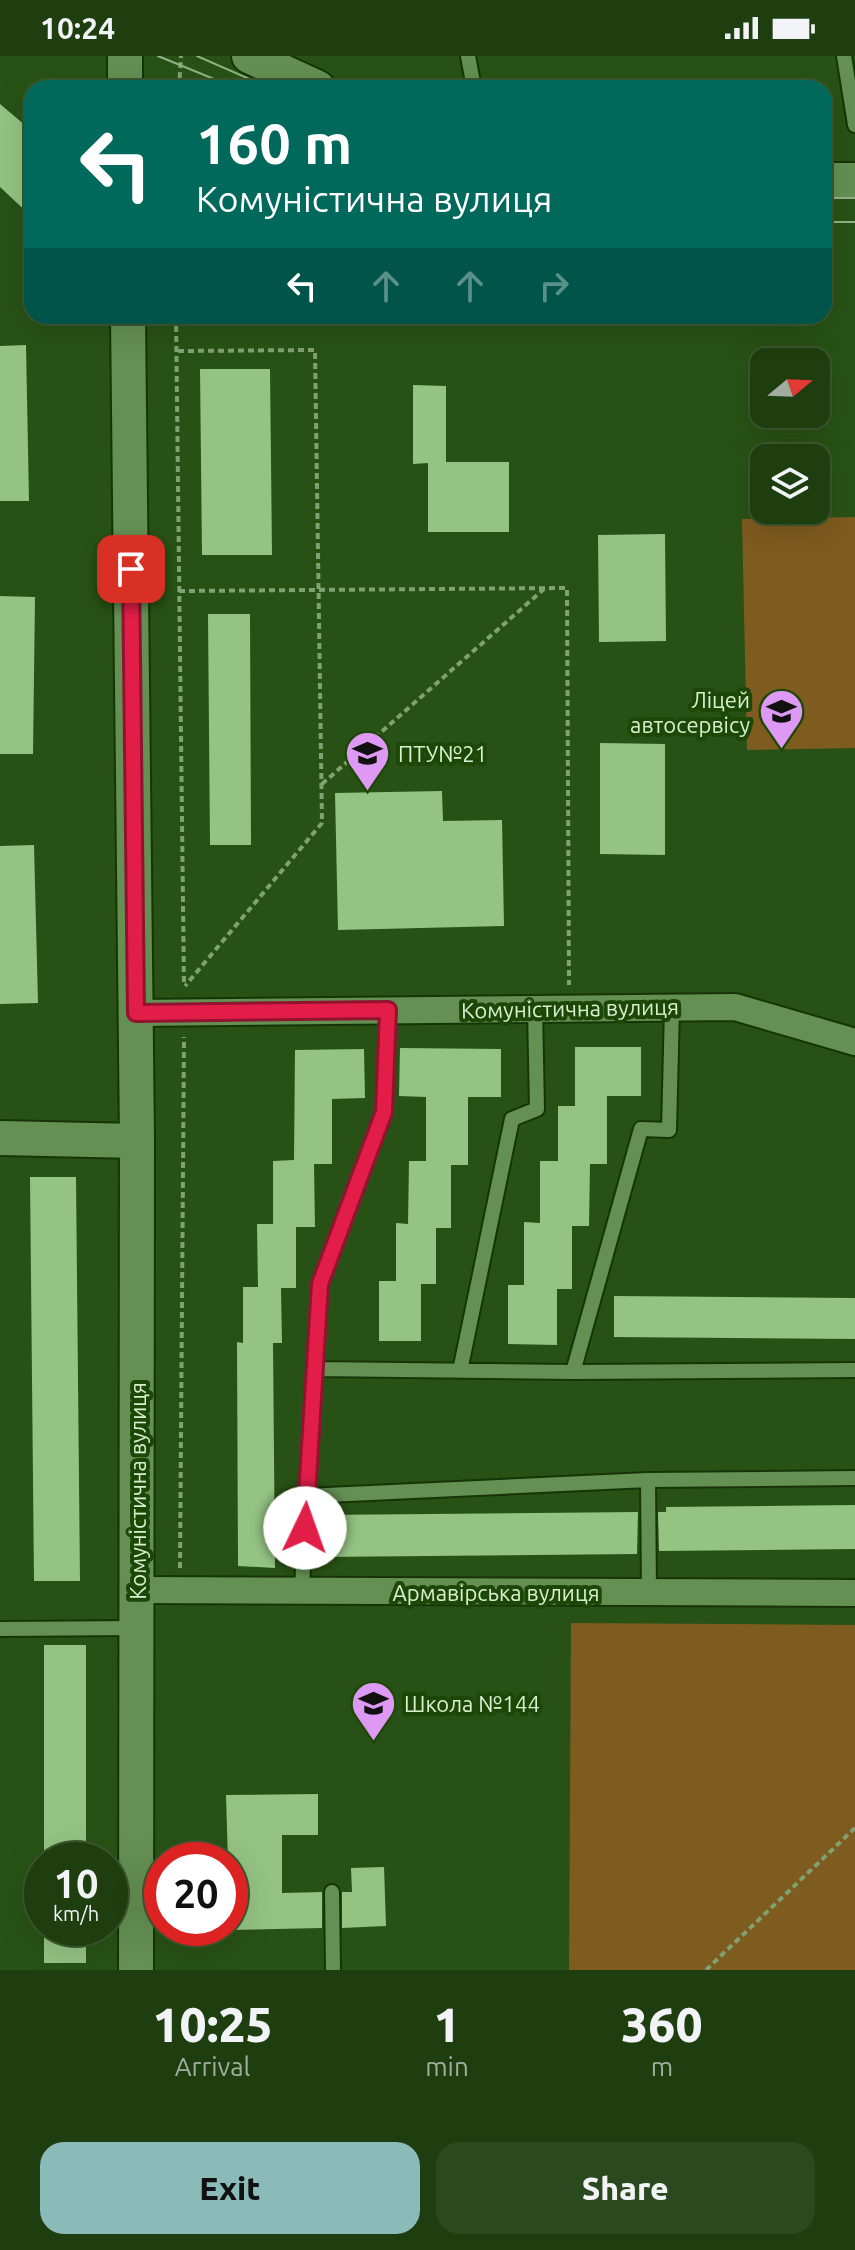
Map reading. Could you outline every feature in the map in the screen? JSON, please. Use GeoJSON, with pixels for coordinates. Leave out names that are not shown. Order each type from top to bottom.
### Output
{"type":"FeatureCollection","features":[{"type":"Feature","properties":{"kind":"street"},"geometry":{"type":"LineString","coordinates":[[125,56],[125,80]]}},
{"type":"Feature","properties":{"kind":"street"},"geometry":{"type":"LineString","coordinates":[[249,56],[301,80]]}},
{"type":"Feature","properties":{"kind":"street"},"geometry":{"type":"LineString","coordinates":[[832,180],[855,180]]}},
{"type":"Feature","properties":{"kind":"street","name":"Комуністична вулиця"},"geometry":{"type":"LineString","coordinates":[[128,324],[137,1141],[136,1970]]}},
{"type":"Feature","properties":{"kind":"street","name":"Комуністична вулиця"},"geometry":{"type":"LineString","coordinates":[[136,1013],[185,999],[388,1010],[735,1007],[855,1042]]}},
{"type":"Feature","properties":{"kind":"street"},"geometry":{"type":"LineString","coordinates":[[0,1138],[137,1141]]}},
{"type":"Feature","properties":{"kind":"street","name":"Армавірська вулиця"},"geometry":{"type":"LineString","coordinates":[[136,1590],[855,1593]]}},
{"type":"Feature","properties":{"kind":"lane"},"geometry":{"type":"LineString","coordinates":[[468,56],[472,80]]}},
{"type":"Feature","properties":{"kind":"lane"},"geometry":{"type":"LineString","coordinates":[[844,56],[855,125]]}},
{"type":"Feature","properties":{"kind":"lane"},"geometry":{"type":"LineString","coordinates":[[573,1372],[641,1129],[669,1130],[672,1008]]}},
{"type":"Feature","properties":{"kind":"lane"},"geometry":{"type":"LineString","coordinates":[[460,1371],[512,1119],[537,1109],[535,1009]]}},
{"type":"Feature","properties":{"kind":"lane"},"geometry":{"type":"LineString","coordinates":[[302,1591],[320,1284],[384,1112],[388,1010]]}},
{"type":"Feature","properties":{"kind":"lane"},"geometry":{"type":"LineString","coordinates":[[315,1369],[573,1372],[855,1370]]}},
{"type":"Feature","properties":{"kind":"lane"},"geometry":{"type":"LineString","coordinates":[[306,1496],[648,1480],[855,1478]]}},
{"type":"Feature","properties":{"kind":"lane"},"geometry":{"type":"LineString","coordinates":[[648,1480],[649,1592]]}},
{"type":"Feature","properties":{"kind":"lane"},"geometry":{"type":"LineString","coordinates":[[0,1629],[136,1628]]}},
{"type":"Feature","properties":{"kind":"lane"},"geometry":{"type":"LineString","coordinates":[[332,1892],[333,1970]]}},
{"type":"Feature","properties":{"kind":"path"},"geometry":{"type":"LineString","coordinates":[[180,80],[181,56]]}},
{"type":"Feature","properties":{"kind":"path"},"geometry":{"type":"LineString","coordinates":[[176,324],[185,999],[180,1591]]}},
{"type":"Feature","properties":{"kind":"path"},"geometry":{"type":"LineString","coordinates":[[178,351],[315,350],[322,823],[185,999]]}},
{"type":"Feature","properties":{"kind":"path"},"geometry":{"type":"LineString","coordinates":[[321,785],[546,588]]}},
{"type":"Feature","properties":{"kind":"path"},"geometry":{"type":"LineString","coordinates":[[179,591],[567,588],[569,1009]]}},
{"type":"Feature","properties":{"kind":"path"},"geometry":{"type":"LineString","coordinates":[[706,1970],[855,1828]]}},
{"type":"Feature","properties":{"kind":"shaded area"},"geometry":{"type":"Polygon","coordinates":[[[830,517],[855,517],[855,748],[747,750],[742,519],[750,519],[750,524],[830,524],[830,517]]]}},
{"type":"Feature","properties":{"kind":"shaded area"},"geometry":{"type":"Polygon","coordinates":[[[571,1623],[855,1625],[855,1970],[569,1970],[571,1623]]]}},
{"type":"Feature","properties":{"kind":"building"},"geometry":{"type":"Polygon","coordinates":[[[0,104],[24,124],[24,210],[0,187],[0,104]]]}},
{"type":"Feature","properties":{"kind":"building"},"geometry":{"type":"Polygon","coordinates":[[[26,345],[29,501],[0,501],[0,346],[26,345]]]}},
{"type":"Feature","properties":{"kind":"building"},"geometry":{"type":"Polygon","coordinates":[[[200,369],[270,369],[272,555],[202,555],[200,369]]]}},
{"type":"Feature","properties":{"kind":"building"},"geometry":{"type":"Polygon","coordinates":[[[413,385],[446,386],[446,462],[509,462],[509,532],[428,532],[428,463],[413,464],[413,385]]]}},
{"type":"Feature","properties":{"kind":"building"},"geometry":{"type":"Polygon","coordinates":[[[665,534],[666,641],[599,642],[598,535],[665,534]]]}},
{"type":"Feature","properties":{"kind":"building"},"geometry":{"type":"Polygon","coordinates":[[[0,596],[35,597],[33,754],[0,754],[0,596]]]}},
{"type":"Feature","properties":{"kind":"building"},"geometry":{"type":"Polygon","coordinates":[[[208,614],[250,614],[251,845],[210,845],[208,614]]]}},
{"type":"Feature","properties":{"kind":"building"},"geometry":{"type":"Polygon","coordinates":[[[600,743],[665,744],[665,855],[600,854],[600,743]]]}},
{"type":"Feature","properties":{"kind":"building"},"geometry":{"type":"Polygon","coordinates":[[[442,791],[443,821],[502,820],[504,926],[338,930],[335,793],[442,791]]]}},
{"type":"Feature","properties":{"kind":"building"},"geometry":{"type":"Polygon","coordinates":[[[34,845],[38,1003],[0,1004],[0,846],[34,845]]]}},
{"type":"Feature","properties":{"kind":"building"},"geometry":{"type":"Polygon","coordinates":[[[575,1047],[641,1047],[641,1096],[607,1096],[607,1164],[590,1164],[589,1226],[572,1226],[572,1289],[557,1289],[557,1345],[508,1344],[508,1285],[524,1285],[524,1222],[540,1223],[540,1161],[558,1161],[558,1106],[575,1106],[575,1047]]]}},
{"type":"Feature","properties":{"kind":"building"},"geometry":{"type":"Polygon","coordinates":[[[400,1048],[501,1049],[501,1097],[468,1097],[468,1165],[451,1165],[451,1228],[436,1228],[436,1284],[421,1284],[421,1341],[379,1341],[379,1281],[396,1281],[396,1223],[408,1224],[409,1161],[426,1161],[426,1097],[399,1096],[400,1048]]]}},
{"type":"Feature","properties":{"kind":"building"},"geometry":{"type":"Polygon","coordinates":[[[364,1049],[365,1098],[332,1099],[332,1164],[314,1164],[315,1227],[296,1227],[296,1288],[281,1288],[282,1343],[273,1343],[275,1568],[238,1566],[237,1342],[243,1343],[243,1287],[258,1287],[257,1224],[273,1224],[273,1161],[294,1160],[295,1050],[364,1049]]]}},
{"type":"Feature","properties":{"kind":"building"},"geometry":{"type":"Polygon","coordinates":[[[30,1177],[76,1177],[80,1581],[34,1581],[30,1177]]]}},
{"type":"Feature","properties":{"kind":"building"},"geometry":{"type":"Polygon","coordinates":[[[614,1296],[855,1298],[855,1339],[614,1337],[614,1296]]]}},
{"type":"Feature","properties":{"kind":"building"},"geometry":{"type":"Polygon","coordinates":[[[855,1505],[855,1549],[659,1551],[658,1512],[666,1512],[666,1507],[855,1505]]]}},
{"type":"Feature","properties":{"kind":"building"},"geometry":{"type":"Polygon","coordinates":[[[638,1512],[637,1554],[320,1557],[320,1515],[638,1512]]]}},
{"type":"Feature","properties":{"kind":"building"},"geometry":{"type":"Polygon","coordinates":[[[44,1645],[86,1645],[86,1842],[44,1842],[44,1645]]]}},
{"type":"Feature","properties":{"kind":"building"},"geometry":{"type":"Polygon","coordinates":[[[318,1794],[318,1835],[282,1835],[282,1893],[322,1892],[322,1928],[248,1930],[248,1842],[227,1842],[226,1795],[318,1794]]]}},
{"type":"Feature","properties":{"kind":"building"},"geometry":{"type":"Polygon","coordinates":[[[384,1867],[386,1926],[342,1928],[342,1892],[352,1892],[351,1868],[384,1867]]]}},
{"type":"Feature","properties":{"kind":"building"},"geometry":{"type":"Polygon","coordinates":[[[44,1946],[86,1946],[86,1963],[44,1963],[44,1946]]]}},
{"type":"Feature","properties":{"kind":"tram line"},"geometry":{"type":"LineString","coordinates":[[158,56],[216,80]]}},
{"type":"Feature","properties":{"kind":"tram line"},"geometry":{"type":"LineString","coordinates":[[197,56],[252,80]]}},
{"type":"Feature","properties":{"kind":"tram line"},"geometry":{"type":"LineString","coordinates":[[832,198],[855,198]]}},
{"type":"Feature","properties":{"kind":"tram line"},"geometry":{"type":"LineString","coordinates":[[832,222],[855,222]]}},
{"type":"Feature","properties":{"kind":"place","name":"Ліцей автосервісу"},"geometry":{"type":"Point","coordinates":[781,751]}},
{"type":"Feature","properties":{"kind":"place","name":"ПТУ№21"},"geometry":{"type":"Point","coordinates":[367,792]}},
{"type":"Feature","properties":{"kind":"place","name":"Школа №144"},"geometry":{"type":"Point","coordinates":[373,1742]}},
{"type":"Feature","properties":{"kind":"route"},"geometry":{"type":"LineString","coordinates":[[131,569],[136,1013],[388,1010],[384,1112],[320,1284],[305,1528]]}}]}
